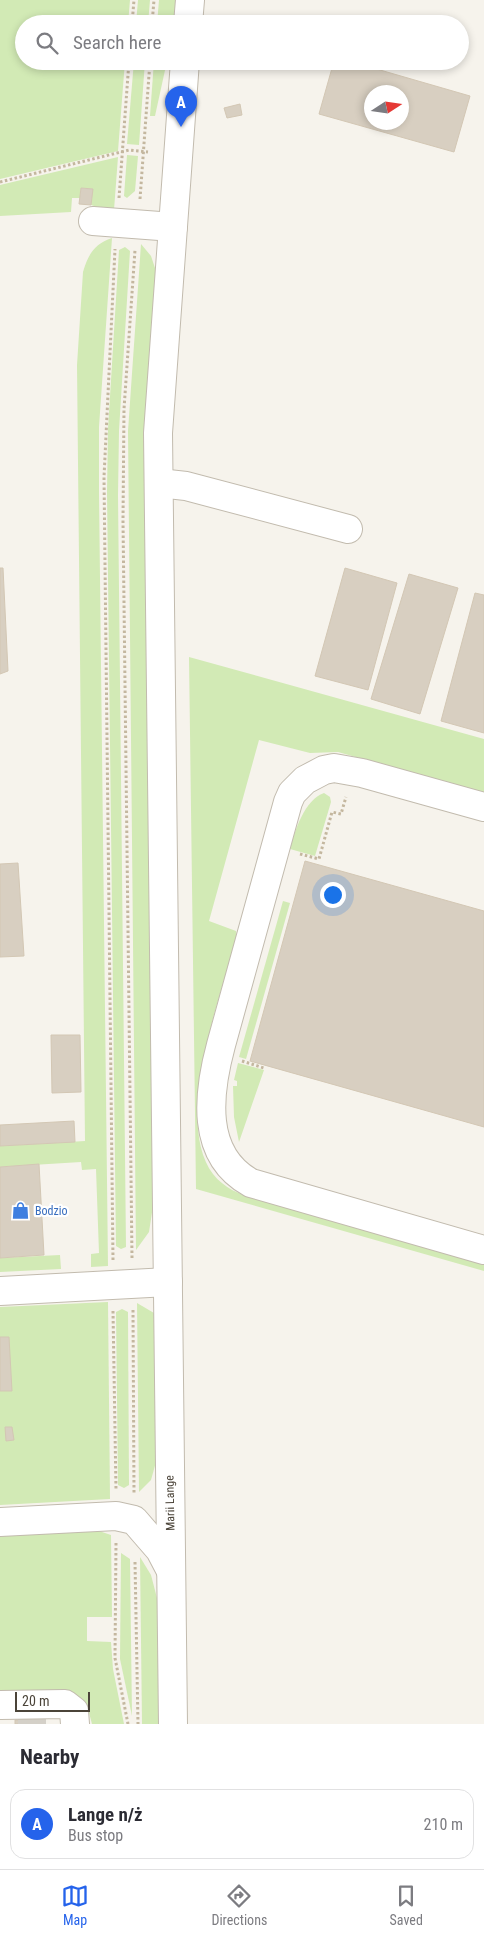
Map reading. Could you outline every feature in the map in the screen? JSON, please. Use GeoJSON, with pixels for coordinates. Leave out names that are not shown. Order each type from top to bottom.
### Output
{"type":"FeatureCollection","features":[{"type":"Feature","properties":{"kind":"street"},"geometry":{"type":"LineString","coordinates":[[189,15],[190,0]]}},
{"type":"Feature","properties":{"kind":"street","name":"Marii Lange"},"geometry":{"type":"LineString","coordinates":[[173,1724],[158,433],[184,70]]}},
{"type":"Feature","properties":{"kind":"street"},"geometry":{"type":"LineString","coordinates":[[116,223],[173,227]]}},
{"type":"Feature","properties":{"kind":"street"},"geometry":{"type":"LineString","coordinates":[[158,483],[186,486],[348,529]]}},
{"type":"Feature","properties":{"kind":"street"},"geometry":{"type":"LineString","coordinates":[[484,807],[362,773],[334,768],[324,770],[298,786],[288,802],[283,817],[215,1068],[212,1086],[216,1144],[229,1167],[240,1177],[265,1188],[484,1250]]}},
{"type":"Feature","properties":{"kind":"street"},"geometry":{"type":"LineString","coordinates":[[0,1291],[168,1282]]}},
{"type":"Feature","properties":{"kind":"street"},"geometry":{"type":"LineString","coordinates":[[0,1522],[125,1518],[162,1494],[170,1480]]}},
{"type":"Feature","properties":{"kind":"street"},"geometry":{"type":"LineString","coordinates":[[125,1518],[160,1550],[171,1571]]}},
{"type":"Feature","properties":{"kind":"street"},"geometry":{"type":"LineString","coordinates":[[0,1705],[32,1712],[59,1703],[69,1705],[74,1711],[75,1724]]}},
{"type":"Feature","properties":{"kind":"path"},"geometry":{"type":"LineString","coordinates":[[133,15],[134,0]]}},
{"type":"Feature","properties":{"kind":"path"},"geometry":{"type":"LineString","coordinates":[[153,15],[154,0]]}},
{"type":"Feature","properties":{"kind":"path"},"geometry":{"type":"LineString","coordinates":[[125,1518],[123,1284],[104,477],[107,381],[116,223],[128,70]]}},
{"type":"Feature","properties":{"kind":"path"},"geometry":{"type":"LineString","coordinates":[[128,1724],[115,1658],[125,1518],[123,1284],[124,409],[116,223],[145,152],[150,70]]}},
{"type":"Feature","properties":{"kind":"path"},"geometry":{"type":"LineString","coordinates":[[0,182],[129,150],[145,152]]}},
{"type":"Feature","properties":{"kind":"path"},"geometry":{"type":"LineString","coordinates":[[292,852],[319,859],[332,812],[341,814],[346,795],[351,792]]}},
{"type":"Feature","properties":{"kind":"path"},"geometry":{"type":"LineString","coordinates":[[256,1066],[264,1068]]}},
{"type":"Feature","properties":{"kind":"path"},"geometry":{"type":"LineString","coordinates":[[134,1561],[138,1724]]}},
{"type":"Feature","properties":{"kind":"green space"},"geometry":{"type":"Polygon","coordinates":[[[0,0],[130,0],[129,15],[15,15],[15,70],[124,70],[118,151],[0,179],[0,0]]]}},
{"type":"Feature","properties":{"kind":"green space"},"geometry":{"type":"Polygon","coordinates":[[[138,0],[150,0],[149,15],[137,15],[138,0]]]}},
{"type":"Feature","properties":{"kind":"green space"},"geometry":{"type":"Polygon","coordinates":[[[159,0],[176,0],[175,15],[158,15],[159,0]]]}},
{"type":"Feature","properties":{"kind":"green space"},"geometry":{"type":"Polygon","coordinates":[[[133,70],[144,70],[139,145],[127,144],[133,70]]]}},
{"type":"Feature","properties":{"kind":"green space"},"geometry":{"type":"Polygon","coordinates":[[[153,70],[165,70],[155,116],[150,116],[153,70]]]}},
{"type":"Feature","properties":{"kind":"green space"},"geometry":{"type":"Polygon","coordinates":[[[127,155],[138,156],[135,191],[127,198],[124,196],[127,155]]]}},
{"type":"Feature","properties":{"kind":"green space"},"geometry":{"type":"Polygon","coordinates":[[[118,157],[114,210],[94,211],[94,206],[91,205],[92,189],[81,188],[80,198],[72,198],[71,212],[0,216],[0,185],[118,157]]]}},
{"type":"Feature","properties":{"kind":"green space"},"geometry":{"type":"Polygon","coordinates":[[[112,238],[99,427],[108,1266],[91,1267],[91,1254],[99,1253],[96,1169],[82,1170],[81,1162],[0,1167],[0,1146],[85,1141],[77,365],[83,272],[87,260],[96,247],[112,238]]]}},
{"type":"Feature","properties":{"kind":"green space"},"geometry":{"type":"Polygon","coordinates":[[[141,244],[151,256],[156,271],[145,432],[153,1206],[149,1232],[136,1250],[128,431],[141,244]]]}},
{"type":"Feature","properties":{"kind":"green space"},"geometry":{"type":"Polygon","coordinates":[[[125,247],[130,251],[119,431],[118,495],[126,1247],[121,1249],[116,1246],[107,492],[108,429],[119,250],[125,247]]]}},
{"type":"Feature","properties":{"kind":"green space"},"geometry":{"type":"Polygon","coordinates":[[[189,657],[484,739],[484,793],[338,752],[310,753],[259,740],[209,921],[236,931],[237,937],[204,1057],[199,1091],[198,1123],[202,1151],[213,1174],[232,1190],[255,1199],[484,1263],[484,1271],[196,1189],[189,657]]]}},
{"type":"Feature","properties":{"kind":"green space"},"geometry":{"type":"Polygon","coordinates":[[[324,793],[330,797],[331,802],[315,856],[290,849],[301,817],[311,802],[317,796],[324,793]]]}},
{"type":"Feature","properties":{"kind":"green space"},"geometry":{"type":"Polygon","coordinates":[[[283,901],[290,903],[246,1059],[239,1057],[283,901]]]}},
{"type":"Feature","properties":{"kind":"green space"},"geometry":{"type":"Polygon","coordinates":[[[238,1063],[264,1070],[239,1142],[234,1117],[233,1086],[237,1086],[237,1081],[234,1080],[238,1063]]]}},
{"type":"Feature","properties":{"kind":"green space"},"geometry":{"type":"Polygon","coordinates":[[[60,1255],[61,1269],[0,1272],[0,1258],[60,1255]]]}},
{"type":"Feature","properties":{"kind":"green space"},"geometry":{"type":"Polygon","coordinates":[[[108,1302],[110,1499],[0,1505],[0,1307],[108,1302]]]}},
{"type":"Feature","properties":{"kind":"green space"},"geometry":{"type":"Polygon","coordinates":[[[137,1303],[154,1313],[156,1462],[151,1480],[139,1492],[137,1303]]]}},
{"type":"Feature","properties":{"kind":"green space"},"geometry":{"type":"Polygon","coordinates":[[[122,1309],[128,1312],[129,1485],[124,1488],[118,1485],[116,1312],[122,1309]]]}},
{"type":"Feature","properties":{"kind":"green space"},"geometry":{"type":"Polygon","coordinates":[[[96,1530],[111,1535],[112,1617],[87,1617],[87,1641],[111,1642],[113,1669],[124,1724],[92,1724],[88,1709],[81,1701],[0,1699],[0,1533],[96,1530]]]}},
{"type":"Feature","properties":{"kind":"green space"},"geometry":{"type":"Polygon","coordinates":[[[121,1553],[130,1559],[132,1716],[120,1659],[121,1553]]]}},
{"type":"Feature","properties":{"kind":"green space"},"geometry":{"type":"Polygon","coordinates":[[[140,1557],[151,1575],[157,1598],[159,1724],[142,1724],[140,1557]]]}},
{"type":"Feature","properties":{"kind":"building"},"geometry":{"type":"Polygon","coordinates":[[[331,70],[380,70],[470,96],[454,152],[376,130],[409,130],[409,85],[364,85],[364,127],[319,114],[331,70]]]}},
{"type":"Feature","properties":{"kind":"building"},"geometry":{"type":"Polygon","coordinates":[[[240,104],[242,115],[227,118],[224,108],[240,104]]]}},
{"type":"Feature","properties":{"kind":"building"},"geometry":{"type":"Polygon","coordinates":[[[81,188],[93,189],[91,205],[79,204],[81,188]]]}},
{"type":"Feature","properties":{"kind":"building"},"geometry":{"type":"Polygon","coordinates":[[[0,568],[3,568],[8,671],[0,674],[0,568]]]}},
{"type":"Feature","properties":{"kind":"building"},"geometry":{"type":"Polygon","coordinates":[[[345,568],[397,583],[368,690],[315,676],[345,568]]]}},
{"type":"Feature","properties":{"kind":"building"},"geometry":{"type":"Polygon","coordinates":[[[409,574],[458,588],[420,714],[371,699],[409,574]]]}},
{"type":"Feature","properties":{"kind":"building"},"geometry":{"type":"Polygon","coordinates":[[[475,593],[484,595],[484,733],[441,721],[475,593]]]}},
{"type":"Feature","properties":{"kind":"building"},"geometry":{"type":"Polygon","coordinates":[[[305,861],[484,911],[484,1127],[250,1061],[305,861]]]}},
{"type":"Feature","properties":{"kind":"building"},"geometry":{"type":"Polygon","coordinates":[[[18,863],[24,956],[0,957],[0,864],[18,863]]]}},
{"type":"Feature","properties":{"kind":"building"},"geometry":{"type":"Polygon","coordinates":[[[51,1035],[80,1035],[81,1092],[52,1093],[51,1035]]]}},
{"type":"Feature","properties":{"kind":"building"},"geometry":{"type":"Polygon","coordinates":[[[74,1121],[75,1142],[0,1146],[0,1125],[74,1121]]]}},
{"type":"Feature","properties":{"kind":"building","name":"Bodzio"},"geometry":{"type":"Polygon","coordinates":[[[39,1164],[44,1255],[0,1258],[0,1167],[39,1164]]]}},
{"type":"Feature","properties":{"kind":"building"},"geometry":{"type":"Polygon","coordinates":[[[0,1337],[9,1337],[12,1391],[0,1391],[0,1337]]]}},
{"type":"Feature","properties":{"kind":"building"},"geometry":{"type":"Polygon","coordinates":[[[5,1427],[12,1427],[14,1440],[6,1441],[5,1427]]]}},
{"type":"Feature","properties":{"kind":"building"},"geometry":{"type":"Polygon","coordinates":[[[41,1719],[41,1724],[15,1724],[15,1720],[41,1719]]]}},
{"type":"Feature","properties":{"kind":"tunnel"},"geometry":{"type":"LineString","coordinates":[[32,1719],[32,1724]]}},
{"type":"Feature","properties":{"kind":"place","name":"Lange n/ż"},"geometry":{"type":"Point","coordinates":[181,127]}},
{"type":"Feature","properties":{"kind":"place","name":"Bodzio"},"geometry":{"type":"Point","coordinates":[21,1211]}}]}
